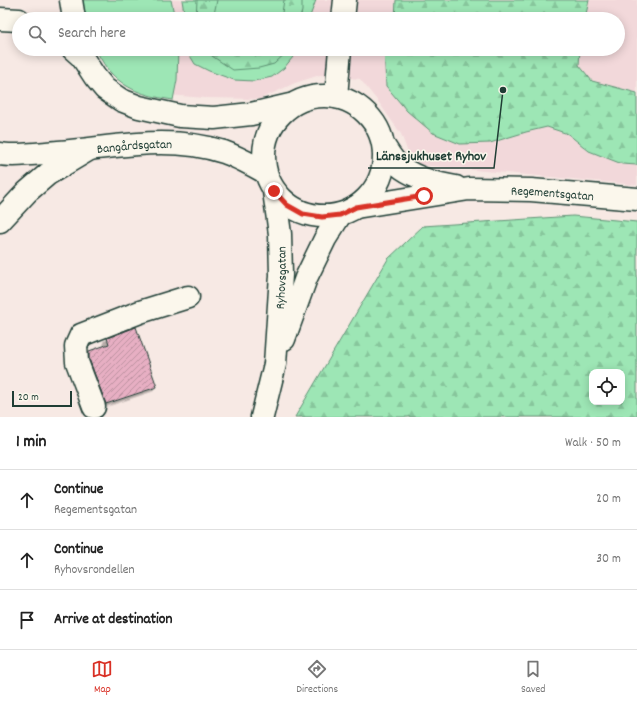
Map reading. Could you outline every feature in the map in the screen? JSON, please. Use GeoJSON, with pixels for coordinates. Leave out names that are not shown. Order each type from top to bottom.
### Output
{"type":"FeatureCollection","features":[{"type":"Feature","properties":{"kind":"main road"},"geometry":{"type":"LineString","coordinates":[[71,0],[73,12]]}},
{"type":"Feature","properties":{"kind":"main road"},"geometry":{"type":"LineString","coordinates":[[344,12],[345,0]]}},
{"type":"Feature","properties":{"kind":"main road"},"geometry":{"type":"LineString","coordinates":[[0,19],[12,20]]}},
{"type":"Feature","properties":{"kind":"main road"},"geometry":{"type":"LineString","coordinates":[[81,56],[94,77],[105,89],[122,100],[139,107],[180,116],[214,118],[251,114],[290,105],[304,98],[320,95],[336,97],[353,103],[368,114],[378,129],[384,146],[384,164],[379,181],[370,196],[348,211],[322,217],[303,214],[287,205],[274,191],[268,182],[265,172],[263,153],[267,134],[276,118],[290,105]]}},
{"type":"Feature","properties":{"kind":"main road"},"geometry":{"type":"LineString","coordinates":[[336,97],[339,56]]}},
{"type":"Feature","properties":{"kind":"main road","name":"Bangårdsgatan"},"geometry":{"type":"LineString","coordinates":[[0,154],[88,150],[106,146],[150,142],[186,144],[224,152],[265,172]]}},
{"type":"Feature","properties":{"kind":"main road","name":"Regementsgatan"},"geometry":{"type":"LineString","coordinates":[[384,146],[392,159],[402,168],[420,178],[437,184],[469,189],[531,190],[637,199]]}},
{"type":"Feature","properties":{"kind":"main road"},"geometry":{"type":"LineString","coordinates":[[0,221],[27,192],[48,174],[88,150]]}},
{"type":"Feature","properties":{"kind":"main road","name":"Regementsgatan"},"geometry":{"type":"LineString","coordinates":[[348,211],[469,189]]}},
{"type":"Feature","properties":{"kind":"main road","name":"Ryhovsgatan"},"geometry":{"type":"LineString","coordinates":[[274,191],[280,234],[281,275],[275,364]]}},
{"type":"Feature","properties":{"kind":"main road","name":"Ryhovsgatan"},"geometry":{"type":"LineString","coordinates":[[262,417],[275,364],[306,278],[325,240],[348,211]]}},
{"type":"Feature","properties":{"kind":"main road"},"geometry":{"type":"LineString","coordinates":[[94,407],[77,362],[76,346],[81,335],[140,312],[188,297]]}},
{"type":"Feature","properties":{"kind":"shaded area"},"geometry":{"type":"Polygon","coordinates":[[[93,0],[637,0],[637,185],[418,165],[407,150],[401,134],[360,79],[320,75],[295,83],[260,99],[205,98],[156,94],[107,56],[625,56],[625,12],[94,12],[93,0]]]}},
{"type":"Feature","properties":{"kind":"green space"},"geometry":{"type":"Polygon","coordinates":[[[80,0],[171,0],[174,12],[83,12],[80,0]]]}},
{"type":"Feature","properties":{"kind":"green space"},"geometry":{"type":"Polygon","coordinates":[[[182,0],[316,0],[312,12],[184,12],[182,0]]]}},
{"type":"Feature","properties":{"kind":"green space"},"geometry":{"type":"Polygon","coordinates":[[[197,0],[217,0],[214,12],[196,12],[197,0]]]}},
{"type":"Feature","properties":{"kind":"green space"},"geometry":{"type":"Polygon","coordinates":[[[284,0],[302,0],[302,12],[282,12],[284,0]]]}},
{"type":"Feature","properties":{"kind":"green space"},"geometry":{"type":"Polygon","coordinates":[[[396,0],[589,0],[586,12],[395,12],[396,0]]]}},
{"type":"Feature","properties":{"kind":"green space"},"geometry":{"type":"Polygon","coordinates":[[[99,56],[178,56],[177,80],[173,100],[147,95],[132,89],[109,71],[99,56]]]}},
{"type":"Feature","properties":{"kind":"green space"},"geometry":{"type":"Polygon","coordinates":[[[190,56],[293,56],[284,68],[272,77],[254,81],[234,80],[195,64],[190,56]]]}},
{"type":"Feature","properties":{"kind":"green space"},"geometry":{"type":"Polygon","coordinates":[[[212,56],[283,56],[274,64],[259,68],[233,70],[212,56]]]}},
{"type":"Feature","properties":{"kind":"green space"},"geometry":{"type":"Polygon","coordinates":[[[384,56],[580,56],[579,65],[592,81],[637,93],[637,165],[622,164],[589,151],[568,134],[547,127],[490,143],[460,144],[433,133],[407,111],[386,86],[384,56]]]}},
{"type":"Feature","properties":{"kind":"green space"},"geometry":{"type":"Polygon","coordinates":[[[573,216],[637,222],[637,417],[295,417],[388,259],[423,226],[573,216]]]}},
{"type":"Feature","properties":{"kind":"building"},"geometry":{"type":"Polygon","coordinates":[[[136,327],[157,387],[106,404],[89,359],[89,351],[109,344],[107,338],[136,327]]]}},
{"type":"Feature","properties":{"kind":"place","name":"Länssjukhuset Ryhov"},"geometry":{"type":"Point","coordinates":[503,90]}},
{"type":"Feature","properties":{"kind":"route"},"geometry":{"type":"LineString","coordinates":[[274,191],[287,205],[303,214],[322,217],[340,215],[356,207],[424,196]]}}]}
